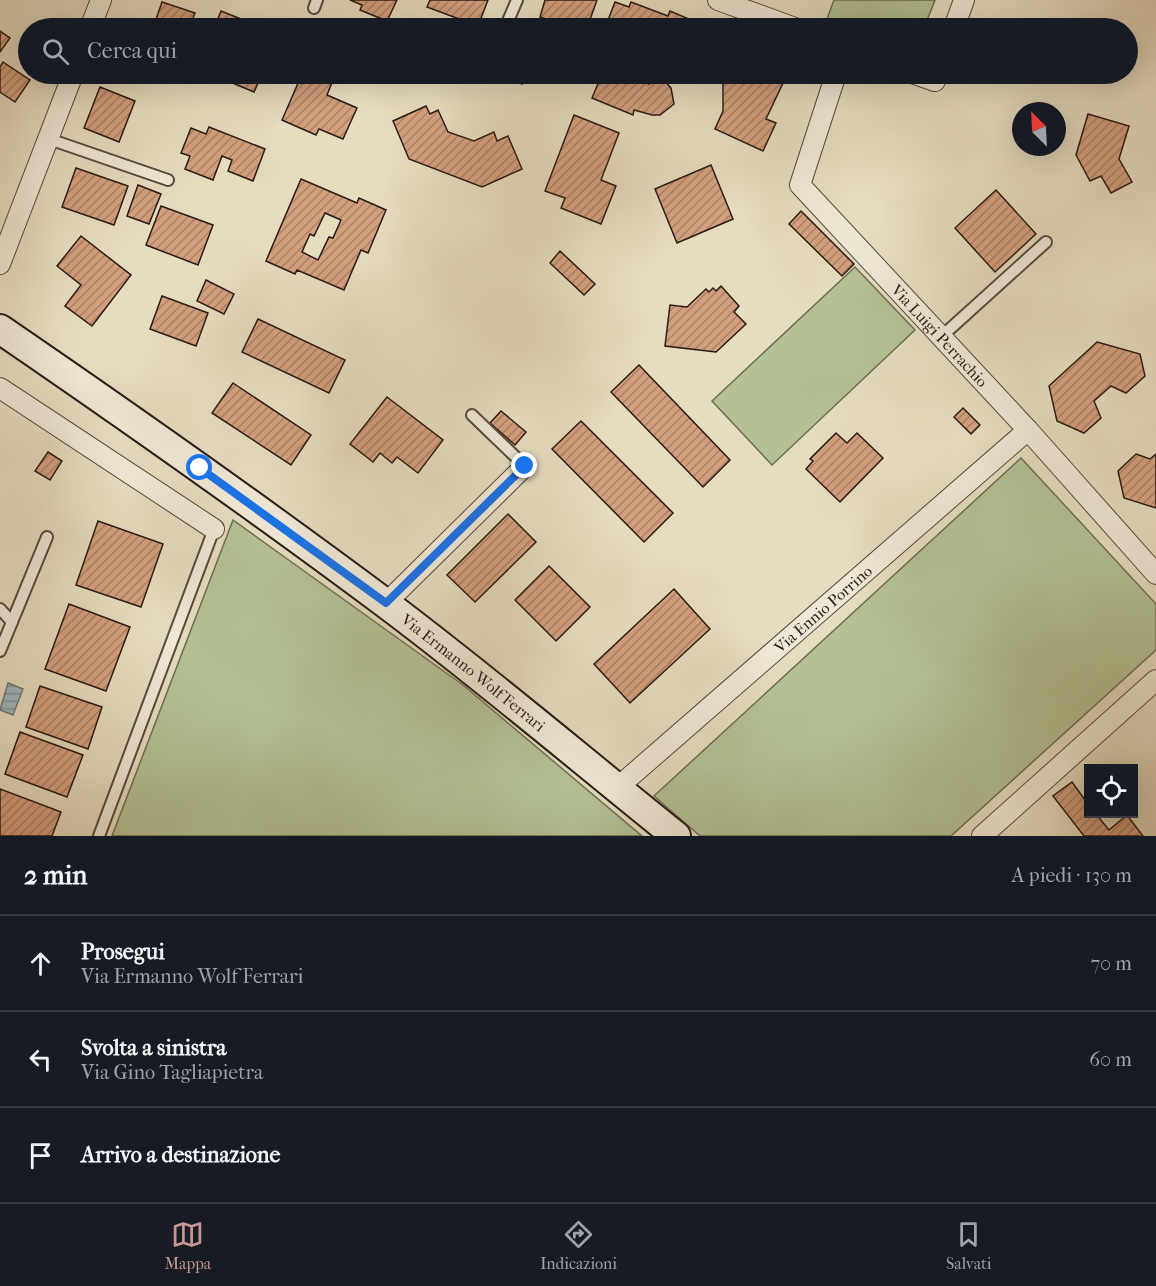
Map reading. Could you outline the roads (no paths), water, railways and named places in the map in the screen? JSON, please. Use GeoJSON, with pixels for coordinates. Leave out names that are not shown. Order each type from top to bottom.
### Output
{"type":"FeatureCollection","features":[{"type":"Feature","properties":{"kind":"street"},"geometry":{"type":"LineString","coordinates":[[94,18],[101,0]]}},
{"type":"Feature","properties":{"kind":"street"},"geometry":{"type":"LineString","coordinates":[[718,0],[768,18]]}},
{"type":"Feature","properties":{"kind":"street"},"geometry":{"type":"LineString","coordinates":[[958,18],[964,0]]}},
{"type":"Feature","properties":{"kind":"street"},"geometry":{"type":"LineString","coordinates":[[0,264],[69,84]]}},
{"type":"Feature","properties":{"kind":"street","name":"Via Luigi Perrachio"},"geometry":{"type":"LineString","coordinates":[[833,84],[800,185],[1028,430],[1156,574]]}},
{"type":"Feature","properties":{"kind":"street","name":"Via Ermanno Wolf Ferrari"},"geometry":{"type":"LineString","coordinates":[[0,329],[200,468],[386,603],[532,718],[675,836]]}},
{"type":"Feature","properties":{"kind":"street"},"geometry":{"type":"LineString","coordinates":[[0,388],[214,529]]}},
{"type":"Feature","properties":{"kind":"street","name":"Via Ennio Porrino"},"geometry":{"type":"LineString","coordinates":[[617,788],[1028,430]]}},
{"type":"Feature","properties":{"kind":"street"},"geometry":{"type":"LineString","coordinates":[[386,603],[525,466]]}},
{"type":"Feature","properties":{"kind":"street"},"geometry":{"type":"LineString","coordinates":[[982,836],[1156,680]]}},
{"type":"Feature","properties":{"kind":"lane"},"geometry":{"type":"LineString","coordinates":[[509,18],[517,0]]}},
{"type":"Feature","properties":{"kind":"lane"},"geometry":{"type":"LineString","coordinates":[[49,139],[168,180]]}},
{"type":"Feature","properties":{"kind":"lane"},"geometry":{"type":"LineString","coordinates":[[941,337],[1046,242]]}},
{"type":"Feature","properties":{"kind":"lane"},"geometry":{"type":"LineString","coordinates":[[472,415],[525,466]]}},
{"type":"Feature","properties":{"kind":"lane"},"geometry":{"type":"LineString","coordinates":[[99,836],[214,529]]}},
{"type":"Feature","properties":{"kind":"lane"},"geometry":{"type":"LineString","coordinates":[[0,651],[47,537]]}},
{"type":"Feature","properties":{"kind":"lane"},"geometry":{"type":"LineString","coordinates":[[0,609],[12,622]]}},
{"type":"Feature","properties":{"kind":"water"},"geometry":{"type":"Polygon","coordinates":[[[8,683],[23,689],[13,715],[0,710],[8,683]]]}}]}
